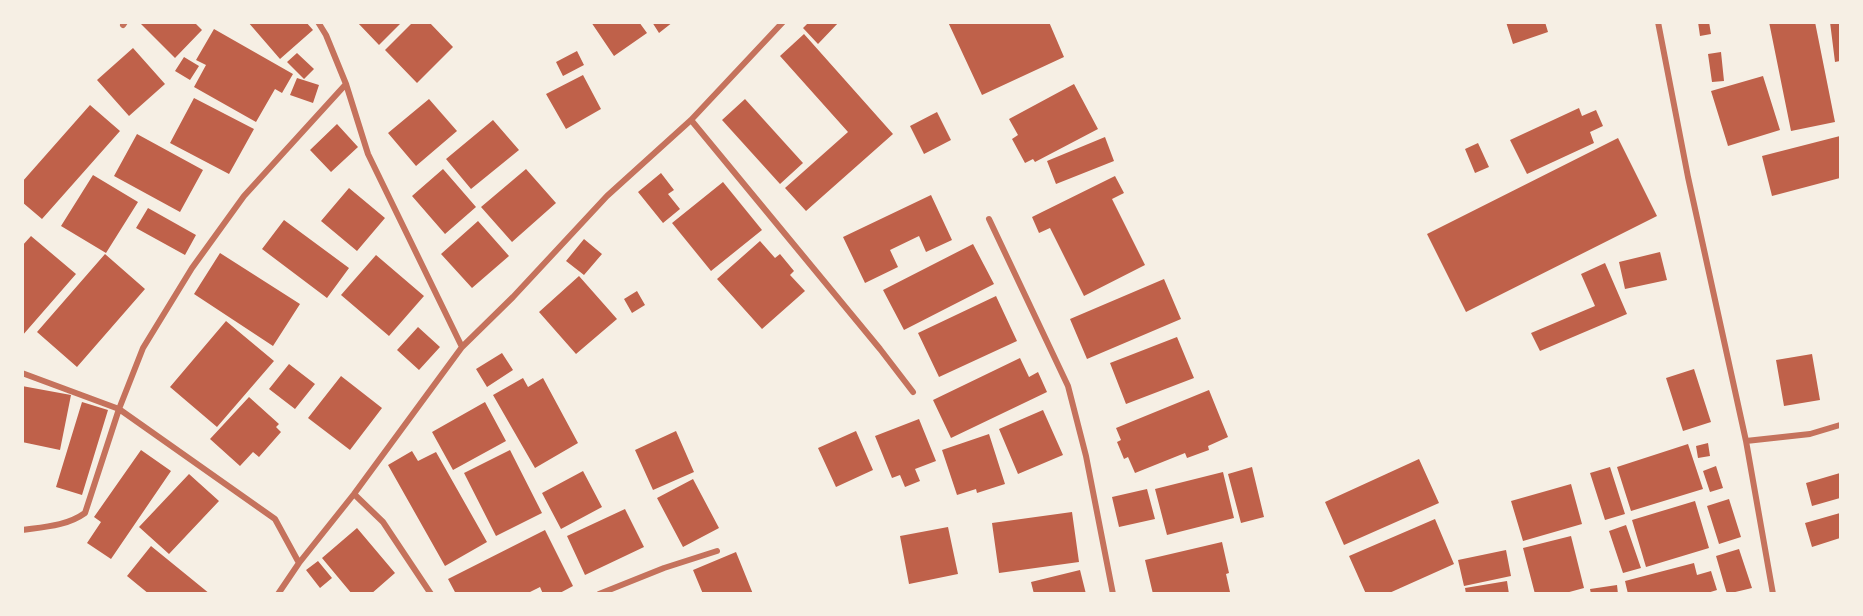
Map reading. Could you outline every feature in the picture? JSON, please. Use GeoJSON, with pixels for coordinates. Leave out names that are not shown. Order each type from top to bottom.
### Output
{"type":"FeatureCollection","features":[{"type":"Feature","properties":{"kind":"street"},"geometry":{"type":"LineString","coordinates":[[318,22],[326,35],[346,84],[368,154],[462,347]]}},
{"type":"Feature","properties":{"kind":"street"},"geometry":{"type":"LineString","coordinates":[[278,594],[298,563],[354,494],[462,347],[513,297],[607,196],[691,120],[783,22]]}},
{"type":"Feature","properties":{"kind":"street"},"geometry":{"type":"LineString","coordinates":[[1659,22],[1688,177],[1746,441],[1773,594]]}},
{"type":"Feature","properties":{"kind":"street"},"geometry":{"type":"LineString","coordinates":[[22,530],[65,524],[85,513],[119,409],[143,348],[192,268],[244,196],[346,84]]}},
{"type":"Feature","properties":{"kind":"street"},"geometry":{"type":"LineString","coordinates":[[691,120],[913,392]]}},
{"type":"Feature","properties":{"kind":"street"},"geometry":{"type":"LineString","coordinates":[[989,219],[1068,386],[1086,456],[1113,594]]}},
{"type":"Feature","properties":{"kind":"street"},"geometry":{"type":"LineString","coordinates":[[22,372],[119,409],[275,519],[298,563]]}},
{"type":"Feature","properties":{"kind":"street"},"geometry":{"type":"LineString","coordinates":[[1746,441],[1810,434],[1840,425]]}},
{"type":"Feature","properties":{"kind":"street"},"geometry":{"type":"LineString","coordinates":[[354,494],[383,522],[431,594]]}},
{"type":"Feature","properties":{"kind":"street"},"geometry":{"type":"LineString","coordinates":[[599,594],[664,568],[717,551]]}},
{"type":"Feature","properties":{"kind":"building"},"geometry":{"type":"Polygon","coordinates":[[[139,22],[194,22],[202,30],[175,58],[139,22]]]}},
{"type":"Feature","properties":{"kind":"building"},"geometry":{"type":"Polygon","coordinates":[[[248,22],[306,22],[313,30],[280,59],[248,22]]]}},
{"type":"Feature","properties":{"kind":"building"},"geometry":{"type":"Polygon","coordinates":[[[357,22],[402,22],[379,45],[357,22]]]}},
{"type":"Feature","properties":{"kind":"building"},"geometry":{"type":"Polygon","coordinates":[[[413,22],[429,22],[453,47],[417,83],[385,50],[413,22]]]}},
{"type":"Feature","properties":{"kind":"building"},"geometry":{"type":"Polygon","coordinates":[[[591,22],[639,22],[647,33],[614,56],[591,22]]]}},
{"type":"Feature","properties":{"kind":"building"},"geometry":{"type":"Polygon","coordinates":[[[652,22],[673,22],[659,33],[652,22]]]}},
{"type":"Feature","properties":{"kind":"building"},"geometry":{"type":"Polygon","coordinates":[[[809,22],[839,22],[818,44],[803,28],[809,22]]]}},
{"type":"Feature","properties":{"kind":"building"},"geometry":{"type":"Polygon","coordinates":[[[948,22],[1049,22],[1064,57],[982,95],[948,22]]]}},
{"type":"Feature","properties":{"kind":"building"},"geometry":{"type":"Polygon","coordinates":[[[1506,22],[1545,22],[1548,32],[1513,44],[1506,22]]]}},
{"type":"Feature","properties":{"kind":"building"},"geometry":{"type":"Polygon","coordinates":[[[1698,22],[1709,22],[1711,34],[1700,36],[1698,22]]]}},
{"type":"Feature","properties":{"kind":"building"},"geometry":{"type":"Polygon","coordinates":[[[1769,22],[1815,22],[1835,122],[1791,131],[1769,22]]]}},
{"type":"Feature","properties":{"kind":"building"},"geometry":{"type":"Polygon","coordinates":[[[1830,22],[1840,22],[1840,61],[1835,62],[1830,22]]]}},
{"type":"Feature","properties":{"kind":"building"},"geometry":{"type":"Polygon","coordinates":[[[214,29],[293,74],[282,93],[275,89],[256,122],[194,87],[206,65],[196,60],[214,29]]]}},
{"type":"Feature","properties":{"kind":"building"},"geometry":{"type":"Polygon","coordinates":[[[804,34],[893,134],[806,211],[785,188],[848,132],[780,56],[804,34]]]}},
{"type":"Feature","properties":{"kind":"building"},"geometry":{"type":"Polygon","coordinates":[[[133,48],[165,84],[129,116],[97,80],[133,48]]]}},
{"type":"Feature","properties":{"kind":"building"},"geometry":{"type":"Polygon","coordinates":[[[577,51],[584,65],[563,76],[556,62],[577,51]]]}},
{"type":"Feature","properties":{"kind":"building"},"geometry":{"type":"Polygon","coordinates":[[[1721,52],[1724,81],[1712,82],[1708,54],[1721,52]]]}},
{"type":"Feature","properties":{"kind":"building"},"geometry":{"type":"Polygon","coordinates":[[[297,53],[314,69],[304,79],[287,62],[297,53]]]}},
{"type":"Feature","properties":{"kind":"building"},"geometry":{"type":"Polygon","coordinates":[[[184,57],[199,66],[190,80],[175,71],[184,57]]]}},
{"type":"Feature","properties":{"kind":"building"},"geometry":{"type":"Polygon","coordinates":[[[583,75],[601,109],[566,129],[546,94],[583,75]]]}},
{"type":"Feature","properties":{"kind":"building"},"geometry":{"type":"Polygon","coordinates":[[[1763,76],[1780,130],[1728,146],[1711,91],[1763,76]]]}},
{"type":"Feature","properties":{"kind":"building"},"geometry":{"type":"Polygon","coordinates":[[[297,78],[319,85],[313,103],[290,95],[297,78]]]}},
{"type":"Feature","properties":{"kind":"building"},"geometry":{"type":"Polygon","coordinates":[[[1074,84],[1098,129],[1035,162],[1033,159],[1025,163],[1012,139],[1018,135],[1009,119],[1074,84]]]}},
{"type":"Feature","properties":{"kind":"building"},"geometry":{"type":"Polygon","coordinates":[[[194,98],[254,129],[229,174],[170,143],[194,98]]]}},
{"type":"Feature","properties":{"kind":"building"},"geometry":{"type":"Polygon","coordinates":[[[429,99],[457,131],[416,166],[388,133],[429,99]]]}},
{"type":"Feature","properties":{"kind":"building"},"geometry":{"type":"Polygon","coordinates":[[[745,99],[803,163],[780,184],[722,120],[745,99]]]}},
{"type":"Feature","properties":{"kind":"building"},"geometry":{"type":"Polygon","coordinates":[[[90,105],[120,131],[42,219],[22,202],[22,182],[90,105]]]}},
{"type":"Feature","properties":{"kind":"building"},"geometry":{"type":"Polygon","coordinates":[[[1579,108],[1582,116],[1596,110],[1603,126],[1590,132],[1594,143],[1527,174],[1510,140],[1579,108]]]}},
{"type":"Feature","properties":{"kind":"building"},"geometry":{"type":"Polygon","coordinates":[[[937,112],[951,140],[924,154],[910,126],[937,112]]]}},
{"type":"Feature","properties":{"kind":"building"},"geometry":{"type":"Polygon","coordinates":[[[493,120],[519,150],[471,189],[446,159],[493,120]]]}},
{"type":"Feature","properties":{"kind":"building"},"geometry":{"type":"Polygon","coordinates":[[[337,124],[358,147],[331,172],[310,150],[337,124]]]}},
{"type":"Feature","properties":{"kind":"building"},"geometry":{"type":"Polygon","coordinates":[[[137,134],[203,170],[180,212],[114,176],[137,134]]]}},
{"type":"Feature","properties":{"kind":"building"},"geometry":{"type":"Polygon","coordinates":[[[1840,136],[1840,178],[1772,196],[1762,156],[1840,136]]]}},
{"type":"Feature","properties":{"kind":"building"},"geometry":{"type":"Polygon","coordinates":[[[1105,137],[1114,161],[1056,184],[1047,161],[1105,137]]]}},
{"type":"Feature","properties":{"kind":"building"},"geometry":{"type":"Polygon","coordinates":[[[1618,138],[1657,216],[1466,312],[1427,234],[1618,138]]]}},
{"type":"Feature","properties":{"kind":"building"},"geometry":{"type":"Polygon","coordinates":[[[1478,143],[1489,167],[1475,173],[1465,149],[1478,143]]]}},
{"type":"Feature","properties":{"kind":"building"},"geometry":{"type":"Polygon","coordinates":[[[443,169],[476,207],[445,234],[412,196],[443,169]]]}},
{"type":"Feature","properties":{"kind":"building"},"geometry":{"type":"Polygon","coordinates":[[[526,169],[556,203],[512,242],[481,207],[526,169]]]}},
{"type":"Feature","properties":{"kind":"building"},"geometry":{"type":"Polygon","coordinates":[[[661,173],[674,190],[668,194],[680,209],[663,223],[638,192],[661,173]]]}},
{"type":"Feature","properties":{"kind":"building"},"geometry":{"type":"Polygon","coordinates":[[[93,175],[138,202],[106,253],[61,226],[93,175]]]}},
{"type":"Feature","properties":{"kind":"building"},"geometry":{"type":"Polygon","coordinates":[[[1115,176],[1124,193],[1112,199],[1145,265],[1084,296],[1050,228],[1039,233],[1032,217],[1115,176]]]}},
{"type":"Feature","properties":{"kind":"building"},"geometry":{"type":"Polygon","coordinates":[[[723,182],[762,230],[711,271],[672,223],[723,182]]]}},
{"type":"Feature","properties":{"kind":"building"},"geometry":{"type":"Polygon","coordinates":[[[349,188],[385,218],[357,251],[321,221],[349,188]]]}},
{"type":"Feature","properties":{"kind":"building"},"geometry":{"type":"Polygon","coordinates":[[[931,195],[952,240],[926,252],[919,236],[890,250],[898,267],[865,283],[843,237],[931,195]]]}},
{"type":"Feature","properties":{"kind":"building"},"geometry":{"type":"Polygon","coordinates":[[[148,208],[196,235],[185,255],[136,228],[148,208]]]}},
{"type":"Feature","properties":{"kind":"building"},"geometry":{"type":"Polygon","coordinates":[[[284,220],[349,268],[327,298],[262,249],[284,220]]]}},
{"type":"Feature","properties":{"kind":"building"},"geometry":{"type":"Polygon","coordinates":[[[478,221],[509,256],[472,288],[441,254],[478,221]]]}},
{"type":"Feature","properties":{"kind":"building"},"geometry":{"type":"Polygon","coordinates":[[[31,236],[76,274],[22,336],[22,246],[31,236]]]}},
{"type":"Feature","properties":{"kind":"building"},"geometry":{"type":"Polygon","coordinates":[[[584,239],[602,254],[584,275],[566,261],[584,239]]]}},
{"type":"Feature","properties":{"kind":"building"},"geometry":{"type":"Polygon","coordinates":[[[760,241],[775,258],[780,254],[794,271],[790,275],[805,291],[762,329],[717,279],[760,241]]]}},
{"type":"Feature","properties":{"kind":"building"},"geometry":{"type":"Polygon","coordinates":[[[973,244],[994,284],[904,330],[883,290],[973,244]]]}},
{"type":"Feature","properties":{"kind":"building"},"geometry":{"type":"Polygon","coordinates":[[[1660,252],[1667,280],[1625,289],[1619,262],[1660,252]]]}},
{"type":"Feature","properties":{"kind":"building"},"geometry":{"type":"Polygon","coordinates":[[[220,253],[300,304],[273,346],[194,294],[220,253]]]}},
{"type":"Feature","properties":{"kind":"building"},"geometry":{"type":"Polygon","coordinates":[[[105,254],[145,289],[77,367],[37,332],[105,254]]]}},
{"type":"Feature","properties":{"kind":"building"},"geometry":{"type":"Polygon","coordinates":[[[376,255],[424,296],[389,336],[341,295],[376,255]]]}},
{"type":"Feature","properties":{"kind":"building"},"geometry":{"type":"Polygon","coordinates":[[[1605,263],[1627,314],[1540,351],[1531,333],[1595,306],[1581,274],[1605,263]]]}},
{"type":"Feature","properties":{"kind":"building"},"geometry":{"type":"Polygon","coordinates":[[[579,276],[617,319],[576,354],[539,312],[579,276]]]}},
{"type":"Feature","properties":{"kind":"building"},"geometry":{"type":"Polygon","coordinates":[[[1164,279],[1181,319],[1087,359],[1070,319],[1164,279]]]}},
{"type":"Feature","properties":{"kind":"building"},"geometry":{"type":"Polygon","coordinates":[[[637,291],[645,305],[632,313],[624,299],[637,291]]]}},
{"type":"Feature","properties":{"kind":"building"},"geometry":{"type":"Polygon","coordinates":[[[996,296],[1017,341],[939,377],[918,333],[996,296]]]}},
{"type":"Feature","properties":{"kind":"building"},"geometry":{"type":"Polygon","coordinates":[[[226,321],[274,361],[217,427],[170,387],[226,321]]]}},
{"type":"Feature","properties":{"kind":"building"},"geometry":{"type":"Polygon","coordinates":[[[418,327],[440,347],[419,370],[397,350],[418,327]]]}},
{"type":"Feature","properties":{"kind":"building"},"geometry":{"type":"Polygon","coordinates":[[[1177,337],[1194,378],[1126,404],[1110,363],[1177,337]]]}},
{"type":"Feature","properties":{"kind":"building"},"geometry":{"type":"Polygon","coordinates":[[[502,353],[513,370],[487,387],[476,369],[502,353]]]}},
{"type":"Feature","properties":{"kind":"building"},"geometry":{"type":"Polygon","coordinates":[[[1812,354],[1820,400],[1784,406],[1776,360],[1812,354]]]}},
{"type":"Feature","properties":{"kind":"building"},"geometry":{"type":"Polygon","coordinates":[[[1020,358],[1029,377],[1038,372],[1047,392],[951,438],[933,400],[1020,358]]]}},
{"type":"Feature","properties":{"kind":"building"},"geometry":{"type":"Polygon","coordinates":[[[289,364],[315,384],[295,409],[269,389],[289,364]]]}},
{"type":"Feature","properties":{"kind":"building"},"geometry":{"type":"Polygon","coordinates":[[[1694,369],[1711,422],[1683,431],[1666,378],[1694,369]]]}},
{"type":"Feature","properties":{"kind":"building"},"geometry":{"type":"Polygon","coordinates":[[[341,376],[382,408],[350,450],[308,418],[341,376]]]}},
{"type":"Feature","properties":{"kind":"building"},"geometry":{"type":"Polygon","coordinates":[[[523,378],[528,387],[543,378],[578,443],[535,468],[493,395],[523,378]]]}},
{"type":"Feature","properties":{"kind":"building"},"geometry":{"type":"Polygon","coordinates":[[[22,386],[71,395],[60,450],[22,442],[22,386]]]}},
{"type":"Feature","properties":{"kind":"building"},"geometry":{"type":"Polygon","coordinates":[[[1209,390],[1228,437],[1208,446],[1209,450],[1187,458],[1185,453],[1135,473],[1128,457],[1124,459],[1117,442],[1121,440],[1116,428],[1209,390]]]}},
{"type":"Feature","properties":{"kind":"building"},"geometry":{"type":"Polygon","coordinates":[[[249,397],[279,424],[276,427],[281,432],[259,457],[253,452],[240,466],[210,439],[249,397]]]}},
{"type":"Feature","properties":{"kind":"building"},"geometry":{"type":"Polygon","coordinates":[[[82,402],[108,410],[82,495],[56,487],[82,402]]]}},
{"type":"Feature","properties":{"kind":"building"},"geometry":{"type":"Polygon","coordinates":[[[485,402],[506,441],[453,470],[432,432],[485,402]]]}},
{"type":"Feature","properties":{"kind":"building"},"geometry":{"type":"Polygon","coordinates":[[[1043,410],[1063,455],[1018,474],[999,429],[1043,410]]]}},
{"type":"Feature","properties":{"kind":"building"},"geometry":{"type":"Polygon","coordinates":[[[919,419],[936,461],[915,469],[920,481],[905,487],[900,475],[892,478],[875,436],[919,419]]]}},
{"type":"Feature","properties":{"kind":"building"},"geometry":{"type":"Polygon","coordinates":[[[676,431],[694,472],[653,490],[635,450],[676,431]]]}},
{"type":"Feature","properties":{"kind":"building"},"geometry":{"type":"Polygon","coordinates":[[[856,431],[873,470],[836,487],[818,448],[856,431]]]}},
{"type":"Feature","properties":{"kind":"building"},"geometry":{"type":"Polygon","coordinates":[[[989,434],[1005,484],[977,493],[976,489],[957,495],[942,450],[989,434]]]}},
{"type":"Feature","properties":{"kind":"building"},"geometry":{"type":"Polygon","coordinates":[[[1708,443],[1710,456],[1698,458],[1696,446],[1708,443]]]}},
{"type":"Feature","properties":{"kind":"building"},"geometry":{"type":"Polygon","coordinates":[[[1688,444],[1703,489],[1631,511],[1617,467],[1688,444]]]}},
{"type":"Feature","properties":{"kind":"building"},"geometry":{"type":"Polygon","coordinates":[[[141,450],[171,471],[111,559],[87,543],[101,522],[94,517],[141,450]]]}},
{"type":"Feature","properties":{"kind":"building"},"geometry":{"type":"Polygon","coordinates":[[[510,450],[542,513],[496,536],[464,473],[510,450]]]}},
{"type":"Feature","properties":{"kind":"building"},"geometry":{"type":"Polygon","coordinates":[[[412,451],[418,461],[436,452],[487,542],[445,566],[388,465],[412,451]]]}},
{"type":"Feature","properties":{"kind":"building"},"geometry":{"type":"Polygon","coordinates":[[[1419,459],[1439,503],[1344,545],[1325,502],[1419,459]]]}},
{"type":"Feature","properties":{"kind":"building"},"geometry":{"type":"Polygon","coordinates":[[[1716,466],[1723,488],[1710,492],[1703,471],[1716,466]]]}},
{"type":"Feature","properties":{"kind":"building"},"geometry":{"type":"Polygon","coordinates":[[[1252,467],[1264,517],[1241,523],[1228,474],[1252,467]]]}},
{"type":"Feature","properties":{"kind":"building"},"geometry":{"type":"Polygon","coordinates":[[[1610,467],[1625,514],[1605,520],[1590,473],[1610,467]]]}},
{"type":"Feature","properties":{"kind":"building"},"geometry":{"type":"Polygon","coordinates":[[[583,471],[602,507],[561,529],[542,493],[583,471]]]}},
{"type":"Feature","properties":{"kind":"building"},"geometry":{"type":"Polygon","coordinates":[[[1223,472],[1234,518],[1167,535],[1155,489],[1223,472]]]}},
{"type":"Feature","properties":{"kind":"building"},"geometry":{"type":"Polygon","coordinates":[[[1840,473],[1840,498],[1812,506],[1806,483],[1840,473]]]}},
{"type":"Feature","properties":{"kind":"building"},"geometry":{"type":"Polygon","coordinates":[[[189,474],[219,501],[169,554],[139,527],[189,474]]]}},
{"type":"Feature","properties":{"kind":"building"},"geometry":{"type":"Polygon","coordinates":[[[693,479],[719,528],[683,547],[657,498],[693,479]]]}},
{"type":"Feature","properties":{"kind":"building"},"geometry":{"type":"Polygon","coordinates":[[[1571,484],[1582,524],[1523,541],[1511,501],[1571,484]]]}},
{"type":"Feature","properties":{"kind":"building"},"geometry":{"type":"Polygon","coordinates":[[[1147,489],[1155,519],[1119,527],[1112,497],[1147,489]]]}},
{"type":"Feature","properties":{"kind":"building"},"geometry":{"type":"Polygon","coordinates":[[[1729,499],[1741,537],[1719,544],[1707,506],[1729,499]]]}},
{"type":"Feature","properties":{"kind":"building"},"geometry":{"type":"Polygon","coordinates":[[[1695,501],[1709,548],[1646,567],[1632,520],[1695,501]]]}},
{"type":"Feature","properties":{"kind":"building"},"geometry":{"type":"Polygon","coordinates":[[[625,509],[644,547],[585,575],[567,536],[625,509]]]}},
{"type":"Feature","properties":{"kind":"building"},"geometry":{"type":"Polygon","coordinates":[[[1072,512],[1079,562],[999,573],[992,523],[1072,512]]]}},
{"type":"Feature","properties":{"kind":"building"},"geometry":{"type":"Polygon","coordinates":[[[1840,513],[1840,538],[1812,547],[1805,523],[1840,513]]]}},
{"type":"Feature","properties":{"kind":"building"},"geometry":{"type":"Polygon","coordinates":[[[1435,519],[1454,564],[1387,594],[1366,594],[1349,556],[1435,519]]]}},
{"type":"Feature","properties":{"kind":"building"},"geometry":{"type":"Polygon","coordinates":[[[1626,525],[1641,568],[1623,573],[1609,531],[1626,525]]]}},
{"type":"Feature","properties":{"kind":"building"},"geometry":{"type":"Polygon","coordinates":[[[948,527],[958,574],[909,584],[900,536],[948,527]]]}},
{"type":"Feature","properties":{"kind":"building"},"geometry":{"type":"Polygon","coordinates":[[[357,528],[395,573],[371,594],[352,594],[322,558],[357,528]]]}},
{"type":"Feature","properties":{"kind":"building"},"geometry":{"type":"Polygon","coordinates":[[[545,530],[573,586],[558,594],[543,594],[540,587],[526,594],[456,594],[448,579],[545,530]]]}},
{"type":"Feature","properties":{"kind":"building"},"geometry":{"type":"Polygon","coordinates":[[[1571,536],[1584,588],[1562,594],[1535,594],[1523,548],[1571,536]]]}},
{"type":"Feature","properties":{"kind":"building"},"geometry":{"type":"Polygon","coordinates":[[[1222,542],[1229,573],[1226,574],[1230,592],[1153,594],[1145,560],[1222,542]]]}},
{"type":"Feature","properties":{"kind":"building"},"geometry":{"type":"Polygon","coordinates":[[[151,546],[210,594],[149,594],[127,576],[151,546]]]}},
{"type":"Feature","properties":{"kind":"building"},"geometry":{"type":"Polygon","coordinates":[[[1739,549],[1752,588],[1727,594],[1716,556],[1739,549]]]}},
{"type":"Feature","properties":{"kind":"building"},"geometry":{"type":"Polygon","coordinates":[[[1506,550],[1511,576],[1464,586],[1458,560],[1506,550]]]}},
{"type":"Feature","properties":{"kind":"building"},"geometry":{"type":"Polygon","coordinates":[[[736,552],[753,594],[703,594],[693,570],[736,552]]]}},
{"type":"Feature","properties":{"kind":"building"},"geometry":{"type":"Polygon","coordinates":[[[318,561],[332,578],[320,588],[306,570],[318,561]]]}},
{"type":"Feature","properties":{"kind":"building"},"geometry":{"type":"Polygon","coordinates":[[[1694,563],[1697,575],[1711,571],[1717,590],[1704,594],[1628,594],[1625,581],[1694,563]]]}},
{"type":"Feature","properties":{"kind":"building"},"geometry":{"type":"Polygon","coordinates":[[[1080,570],[1086,594],[1034,594],[1031,582],[1080,570]]]}},
{"type":"Feature","properties":{"kind":"building"},"geometry":{"type":"Polygon","coordinates":[[[1507,581],[1509,594],[1466,594],[1465,588],[1507,581]]]}},
{"type":"Feature","properties":{"kind":"building"},"geometry":{"type":"Polygon","coordinates":[[[1617,585],[1618,594],[1591,594],[1590,589],[1617,585]]]}}]}
